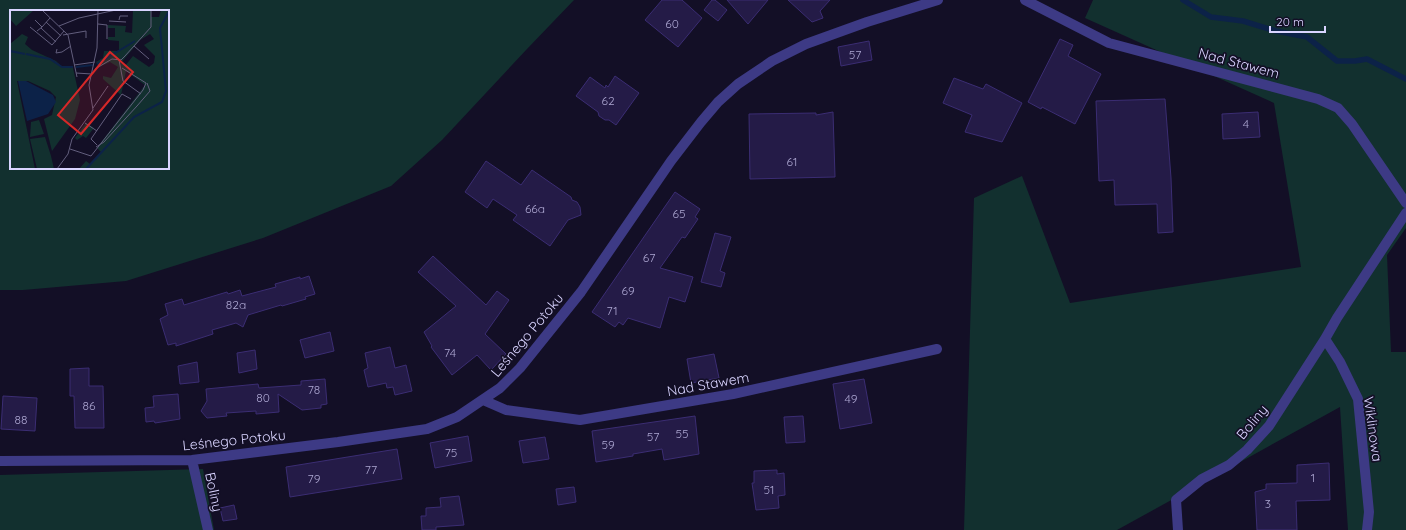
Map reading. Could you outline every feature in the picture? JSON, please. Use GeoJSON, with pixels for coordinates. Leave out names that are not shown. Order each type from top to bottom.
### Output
{"type":"FeatureCollection","features":[{"type":"Feature","properties":{"kind":"street","name":"Leśnego Potoku"},"geometry":{"type":"LineString","coordinates":[[0,461],[192,460],[338,442],[427,428],[457,417],[500,388],[520,368],[581,292],[671,161],[718,102],[738,84],[772,60],[806,44],[867,22],[938,0]]}},
{"type":"Feature","properties":{"kind":"street","name":"Nad Stawem"},"geometry":{"type":"LineString","coordinates":[[1025,0],[1109,43],[1318,99],[1338,108],[1352,124],[1406,203]]}},
{"type":"Feature","properties":{"kind":"street"},"geometry":{"type":"LineString","coordinates":[[1325,339],[1337,318],[1406,213]]}},
{"type":"Feature","properties":{"kind":"street","name":"Boliny"},"geometry":{"type":"LineString","coordinates":[[1178,530],[1176,500],[1202,479],[1228,465],[1247,450],[1265,431],[1325,339]]}},
{"type":"Feature","properties":{"kind":"street","name":"Wiklinowa"},"geometry":{"type":"LineString","coordinates":[[1325,339],[1340,362],[1358,399],[1369,512],[1367,530]]}},
{"type":"Feature","properties":{"kind":"street","name":"Nad Stawem"},"geometry":{"type":"LineString","coordinates":[[483,400],[506,410],[580,420],[733,394],[937,350]]}},
{"type":"Feature","properties":{"kind":"street","name":"Boliny"},"geometry":{"type":"LineString","coordinates":[[192,460],[208,530]]}},
{"type":"Feature","properties":{"kind":"green space"},"geometry":{"type":"Polygon","coordinates":[[[0,0],[574,0],[442,140],[391,186],[263,238],[126,281],[23,290],[0,290],[0,0]]]}},
{"type":"Feature","properties":{"kind":"green space"},"geometry":{"type":"Polygon","coordinates":[[[1093,0],[1406,0],[1406,228],[1387,255],[1391,352],[1406,352],[1406,530],[1348,530],[1340,407],[1117,530],[964,530],[974,198],[1022,176],[1070,303],[1301,267],[1274,103],[1085,18],[1093,0]]]}},
{"type":"Feature","properties":{"kind":"green space"},"geometry":{"type":"Polygon","coordinates":[[[203,469],[214,530],[0,530],[0,475],[203,469]]]}},
{"type":"Feature","properties":{"kind":"building"},"geometry":{"type":"Polygon","coordinates":[[[662,0],[682,0],[702,18],[678,47],[645,20],[662,0]]]}},
{"type":"Feature","properties":{"kind":"building"},"geometry":{"type":"Polygon","coordinates":[[[712,0],[715,0],[727,10],[718,21],[704,10],[712,0]]]}},
{"type":"Feature","properties":{"kind":"building"},"geometry":{"type":"Polygon","coordinates":[[[727,0],[768,0],[748,24],[727,0]]]}},
{"type":"Feature","properties":{"kind":"building"},"geometry":{"type":"Polygon","coordinates":[[[788,0],[830,0],[820,11],[823,18],[812,22],[788,0]]]}},
{"type":"Feature","properties":{"kind":"building"},"geometry":{"type":"Polygon","coordinates":[[[1060,39],[1073,45],[1068,56],[1101,74],[1075,124],[1042,107],[1041,109],[1028,102],[1060,39]]]}},
{"type":"Feature","properties":{"kind":"building"},"geometry":{"type":"Polygon","coordinates":[[[869,41],[872,60],[841,66],[838,47],[869,41]]]}},
{"type":"Feature","properties":{"kind":"building"},"geometry":{"type":"Polygon","coordinates":[[[615,76],[639,93],[616,125],[599,116],[598,112],[576,96],[590,77],[605,88],[606,85],[608,87],[615,76]]]}},
{"type":"Feature","properties":{"kind":"building"},"geometry":{"type":"Polygon","coordinates":[[[954,78],[983,89],[986,84],[1022,103],[1002,142],[965,132],[972,115],[943,103],[954,78]]]}},
{"type":"Feature","properties":{"kind":"building"},"geometry":{"type":"Polygon","coordinates":[[[1165,99],[1171,178],[1173,232],[1158,233],[1157,204],[1115,205],[1114,180],[1099,181],[1096,101],[1165,99]]]}},
{"type":"Feature","properties":{"kind":"building"},"geometry":{"type":"Polygon","coordinates":[[[833,112],[835,177],[750,179],[749,114],[816,113],[816,115],[833,112]]]}},
{"type":"Feature","properties":{"kind":"building"},"geometry":{"type":"Polygon","coordinates":[[[1258,112],[1260,137],[1223,139],[1222,114],[1258,112]]]}},
{"type":"Feature","properties":{"kind":"building"},"geometry":{"type":"Polygon","coordinates":[[[486,161],[521,185],[532,170],[571,197],[572,200],[577,202],[580,207],[581,215],[568,220],[550,246],[513,220],[517,215],[493,199],[487,208],[465,192],[486,161]]]}},
{"type":"Feature","properties":{"kind":"building"},"geometry":{"type":"Polygon","coordinates":[[[675,192],[700,209],[695,217],[698,219],[685,238],[682,237],[660,268],[693,277],[685,302],[669,297],[660,328],[628,318],[623,325],[619,322],[615,327],[592,312],[675,192]]]}},
{"type":"Feature","properties":{"kind":"building"},"geometry":{"type":"Polygon","coordinates":[[[715,233],[731,237],[720,271],[725,273],[721,287],[701,282],[715,233]]]}},
{"type":"Feature","properties":{"kind":"building"},"geometry":{"type":"Polygon","coordinates":[[[433,256],[486,305],[497,291],[509,300],[485,334],[506,354],[491,370],[477,355],[452,375],[431,347],[432,346],[424,332],[456,306],[418,272],[433,256]]]}},
{"type":"Feature","properties":{"kind":"building"},"geometry":{"type":"Polygon","coordinates":[[[309,276],[315,294],[305,297],[306,299],[248,315],[243,327],[236,323],[212,330],[213,334],[176,346],[176,343],[168,345],[160,319],[168,315],[165,304],[182,299],[184,305],[227,292],[228,294],[240,290],[242,296],[276,287],[275,284],[309,276]]]}},
{"type":"Feature","properties":{"kind":"building"},"geometry":{"type":"Polygon","coordinates":[[[330,332],[334,351],[305,358],[300,340],[330,332]]]}},
{"type":"Feature","properties":{"kind":"building"},"geometry":{"type":"Polygon","coordinates":[[[390,347],[395,368],[406,365],[412,391],[395,395],[393,387],[387,388],[386,383],[368,387],[364,370],[368,368],[365,353],[390,347]]]}},
{"type":"Feature","properties":{"kind":"building"},"geometry":{"type":"Polygon","coordinates":[[[255,350],[257,369],[239,373],[237,353],[255,350]]]}},
{"type":"Feature","properties":{"kind":"building"},"geometry":{"type":"Polygon","coordinates":[[[714,354],[719,378],[691,383],[687,359],[714,354]]]}},
{"type":"Feature","properties":{"kind":"building"},"geometry":{"type":"Polygon","coordinates":[[[197,362],[199,382],[180,384],[178,366],[197,362]]]}},
{"type":"Feature","properties":{"kind":"building"},"geometry":{"type":"Polygon","coordinates":[[[89,368],[89,386],[103,386],[104,428],[75,428],[74,396],[70,396],[70,369],[89,368]]]}},
{"type":"Feature","properties":{"kind":"building"},"geometry":{"type":"Polygon","coordinates":[[[325,379],[327,404],[321,405],[321,408],[302,410],[278,394],[279,412],[256,414],[256,411],[226,413],[227,416],[207,418],[201,411],[207,401],[206,389],[258,384],[259,388],[301,385],[301,381],[325,379]]]}},
{"type":"Feature","properties":{"kind":"building"},"geometry":{"type":"Polygon","coordinates":[[[864,379],[872,423],[840,429],[833,384],[864,379]]]}},
{"type":"Feature","properties":{"kind":"building"},"geometry":{"type":"Polygon","coordinates":[[[178,394],[180,419],[155,423],[154,421],[146,422],[145,408],[154,407],[153,396],[178,394]]]}},
{"type":"Feature","properties":{"kind":"building"},"geometry":{"type":"Polygon","coordinates":[[[3,396],[37,398],[35,431],[1,429],[3,396]]]}},
{"type":"Feature","properties":{"kind":"building"},"geometry":{"type":"Polygon","coordinates":[[[695,416],[699,454],[664,460],[662,449],[633,454],[633,456],[596,462],[592,431],[695,416]]]}},
{"type":"Feature","properties":{"kind":"building"},"geometry":{"type":"Polygon","coordinates":[[[803,416],[805,442],[786,443],[784,417],[803,416]]]}},
{"type":"Feature","properties":{"kind":"building"},"geometry":{"type":"Polygon","coordinates":[[[468,436],[472,461],[435,468],[430,443],[468,436]]]}},
{"type":"Feature","properties":{"kind":"building"},"geometry":{"type":"Polygon","coordinates":[[[545,437],[549,459],[523,463],[519,441],[545,437]]]}},
{"type":"Feature","properties":{"kind":"building"},"geometry":{"type":"Polygon","coordinates":[[[397,449],[402,479],[290,497],[286,467],[397,449]]]}},
{"type":"Feature","properties":{"kind":"building"},"geometry":{"type":"Polygon","coordinates":[[[1329,463],[1330,500],[1296,501],[1297,530],[1257,530],[1255,492],[1266,489],[1266,484],[1297,483],[1297,465],[1329,463]]]}},
{"type":"Feature","properties":{"kind":"building"},"geometry":{"type":"Polygon","coordinates":[[[777,470],[777,474],[784,473],[785,495],[778,496],[779,508],[756,510],[752,483],[754,483],[754,471],[777,470]]]}},
{"type":"Feature","properties":{"kind":"building"},"geometry":{"type":"Polygon","coordinates":[[[574,487],[576,502],[558,505],[556,489],[574,487]]]}},
{"type":"Feature","properties":{"kind":"building"},"geometry":{"type":"Polygon","coordinates":[[[459,496],[464,525],[436,527],[436,530],[422,530],[421,516],[426,516],[426,508],[441,507],[440,498],[459,496]]]}},
{"type":"Feature","properties":{"kind":"building"},"geometry":{"type":"Polygon","coordinates":[[[234,505],[237,519],[223,521],[220,508],[234,505]]]}},
{"type":"Feature","properties":{"kind":"waterway"},"geometry":{"type":"LineString","coordinates":[[1183,0],[1211,17],[1243,21],[1276,31],[1307,37],[1337,61],[1367,59],[1406,79]]}}]}
